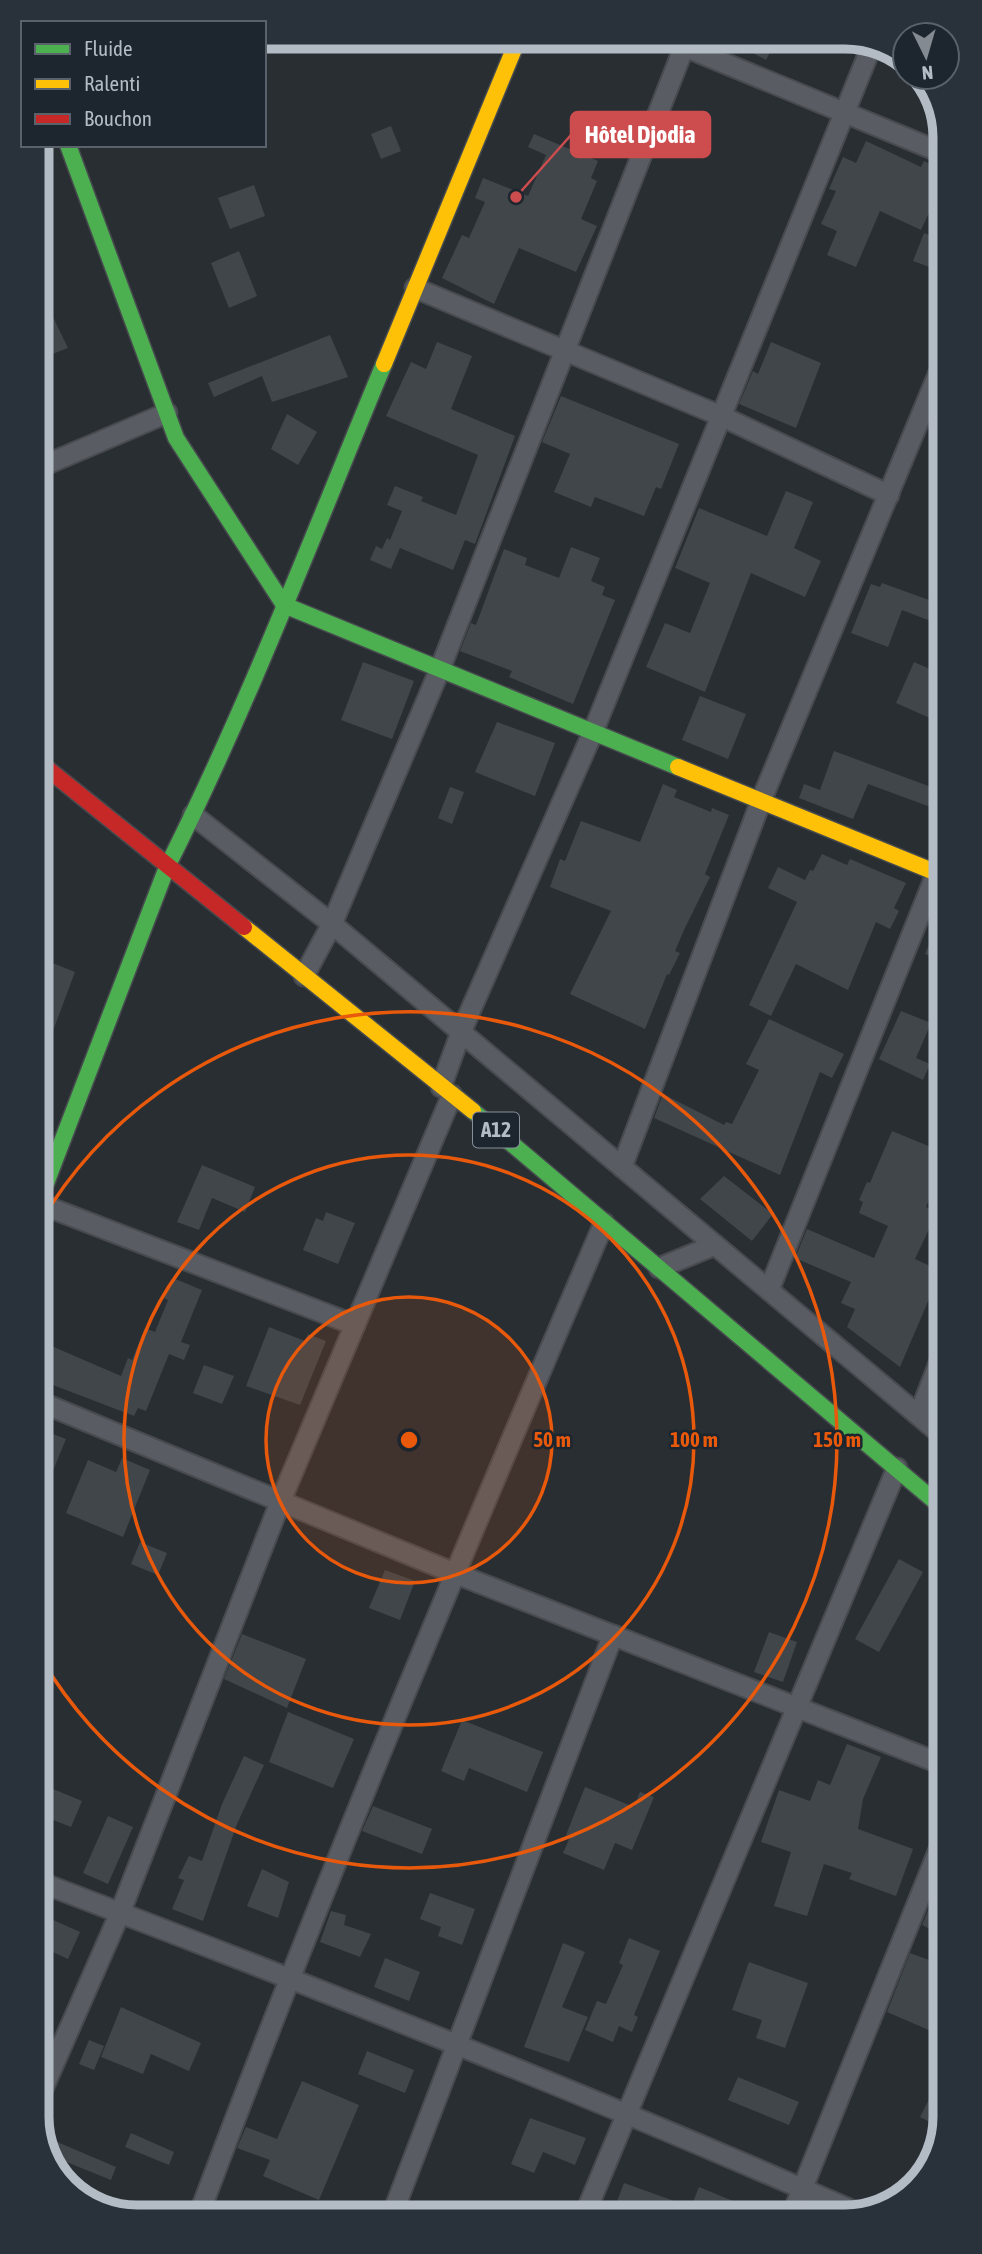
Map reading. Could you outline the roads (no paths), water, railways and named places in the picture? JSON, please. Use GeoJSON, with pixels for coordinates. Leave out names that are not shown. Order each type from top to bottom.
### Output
{"type":"FeatureCollection","features":[{"type":"Feature","properties":{"kind":"street"},"geometry":{"type":"LineString","coordinates":[[49,1164],[167,867],[193,815],[284,605],[514,49]]}},
{"type":"Feature","properties":{"kind":"street"},"geometry":{"type":"LineString","coordinates":[[304,976],[332,924],[440,669],[683,49]]}},
{"type":"Feature","properties":{"kind":"street"},"geometry":{"type":"LineString","coordinates":[[702,49],[844,113],[933,149]]}},
{"type":"Feature","properties":{"kind":"street"},"geometry":{"type":"LineString","coordinates":[[49,2072],[120,1913],[281,1500],[355,1325],[447,1091],[461,1032],[593,732],[869,53]]}},
{"type":"Feature","properties":{"kind":"street"},"geometry":{"type":"LineString","coordinates":[[69,147],[176,438],[284,605],[761,801],[933,867]]}},
{"type":"Feature","properties":{"kind":"street"},"geometry":{"type":"LineString","coordinates":[[415,288],[721,416],[889,495]]}},
{"type":"Feature","properties":{"kind":"street"},"geometry":{"type":"LineString","coordinates":[[622,1167],[761,801],[933,387]]}},
{"type":"Feature","properties":{"kind":"street"},"geometry":{"type":"LineString","coordinates":[[49,463],[167,413]]}},
{"type":"Feature","properties":{"kind":"street","name":"A12"},"geometry":{"type":"LineString","coordinates":[[49,770],[540,1165],[604,1223],[933,1499]]}},
{"type":"Feature","properties":{"kind":"street"},"geometry":{"type":"LineString","coordinates":[[193,815],[332,924],[933,1427]]}},
{"type":"Feature","properties":{"kind":"street"},"geometry":{"type":"LineString","coordinates":[[769,1290],[933,887]]}},
{"type":"Feature","properties":{"kind":"street"},"geometry":{"type":"LineString","coordinates":[[49,1206],[355,1325]]}},
{"type":"Feature","properties":{"kind":"street"},"geometry":{"type":"LineString","coordinates":[[203,2205],[289,1976],[454,1573],[604,1223]]}},
{"type":"Feature","properties":{"kind":"street"},"geometry":{"type":"LineString","coordinates":[[659,1268],[715,1245]]}},
{"type":"Feature","properties":{"kind":"street"},"geometry":{"type":"LineString","coordinates":[[919,1415],[933,1379]]}},
{"type":"Feature","properties":{"kind":"street"},"geometry":{"type":"LineString","coordinates":[[49,1406],[454,1573],[933,1761]]}},
{"type":"Feature","properties":{"kind":"street"},"geometry":{"type":"LineString","coordinates":[[589,2205],[897,1468]]}},
{"type":"Feature","properties":{"kind":"street"},"geometry":{"type":"LineString","coordinates":[[396,2205],[613,1635]]}},
{"type":"Feature","properties":{"kind":"street"},"geometry":{"type":"LineString","coordinates":[[796,2205],[933,1864]]}},
{"type":"Feature","properties":{"kind":"street"},"geometry":{"type":"LineString","coordinates":[[49,1886],[289,1976],[457,2047],[626,2112],[840,2205]]}},
{"type":"Feature","properties":{"kind":"place","name":"Hôtel Djodia"},"geometry":{"type":"Point","coordinates":[516,197]}}]}
